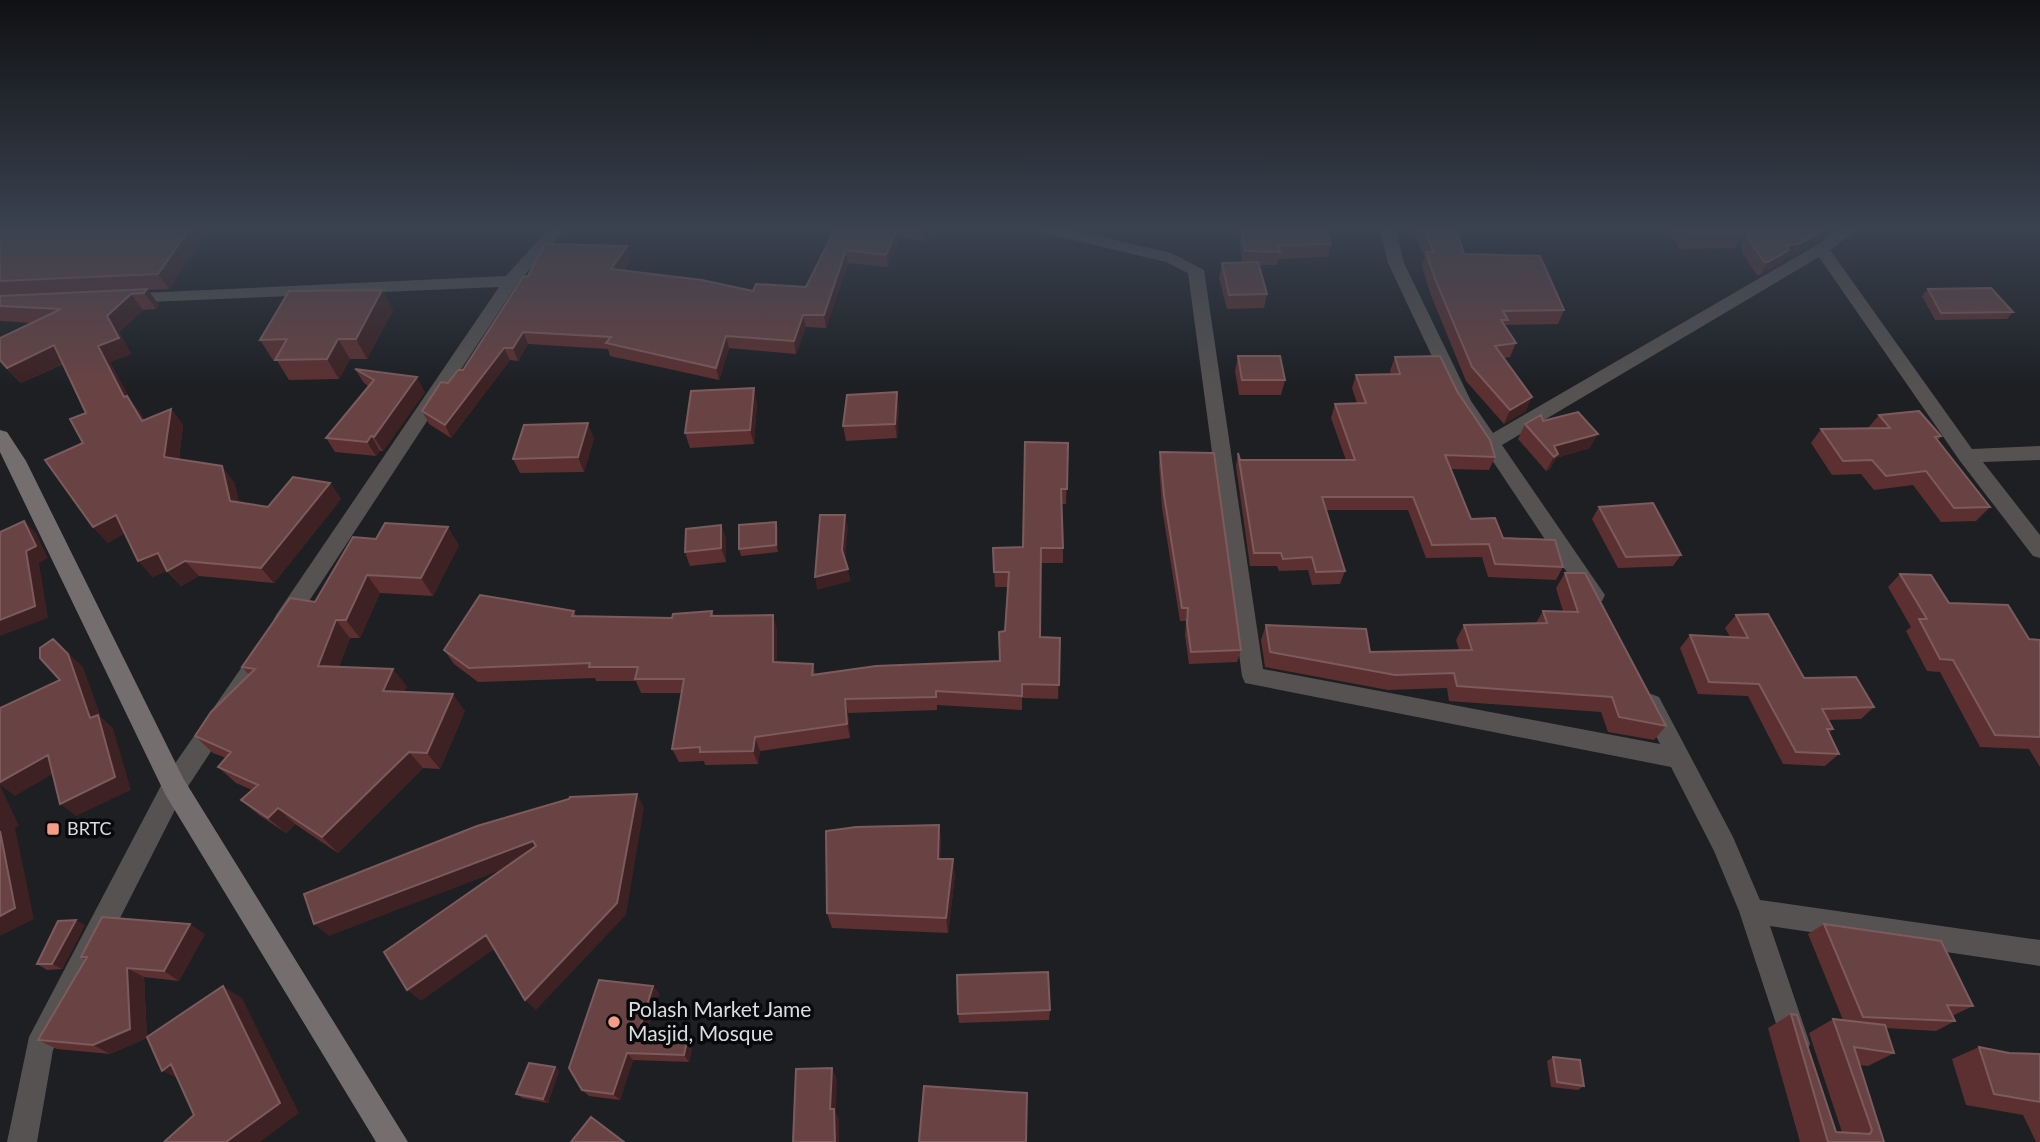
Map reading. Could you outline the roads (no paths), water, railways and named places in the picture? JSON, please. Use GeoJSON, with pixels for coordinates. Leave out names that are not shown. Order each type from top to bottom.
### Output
{"type":"FeatureCollection","features":[{"type":"Feature","properties":{"kind":"main road"},"geometry":{"type":"LineString","coordinates":[[0,437],[16,461],[174,786],[393,1142]]}},
{"type":"Feature","properties":{"kind":"street"},"geometry":{"type":"LineString","coordinates":[[1197,280],[1253,676],[1679,758]]}},
{"type":"Feature","properties":{"kind":"street"},"geometry":{"type":"LineString","coordinates":[[1404,280],[1463,403],[1594,595],[1606,618]]}},
{"type":"Feature","properties":{"kind":"street"},"geometry":{"type":"LineString","coordinates":[[1490,443],[1768,280]]}},
{"type":"Feature","properties":{"kind":"street"},"geometry":{"type":"LineString","coordinates":[[1843,280],[1967,457],[2040,550]]}},
{"type":"Feature","properties":{"kind":"street"},"geometry":{"type":"LineString","coordinates":[[107,299],[512,281]]}},
{"type":"Feature","properties":{"kind":"street"},"geometry":{"type":"LineString","coordinates":[[22,1142],[39,1047],[174,786],[512,281]]}},
{"type":"Feature","properties":{"kind":"street"},"geometry":{"type":"LineString","coordinates":[[1967,457],[2040,453]]}},
{"type":"Feature","properties":{"kind":"street"},"geometry":{"type":"LineString","coordinates":[[1643,688],[1724,845],[1752,911],[1803,1065]]}},
{"type":"Feature","properties":{"kind":"street"},"geometry":{"type":"LineString","coordinates":[[1752,911],[2040,953]]}},
{"type":"Feature","properties":{"kind":"place","name":"BRTC"},"geometry":{"type":"Point","coordinates":[53,829]}},
{"type":"Feature","properties":{"kind":"place","name":"Polash Market Jame Masjid, Mosque"},"geometry":{"type":"Point","coordinates":[614,1022]}}]}
